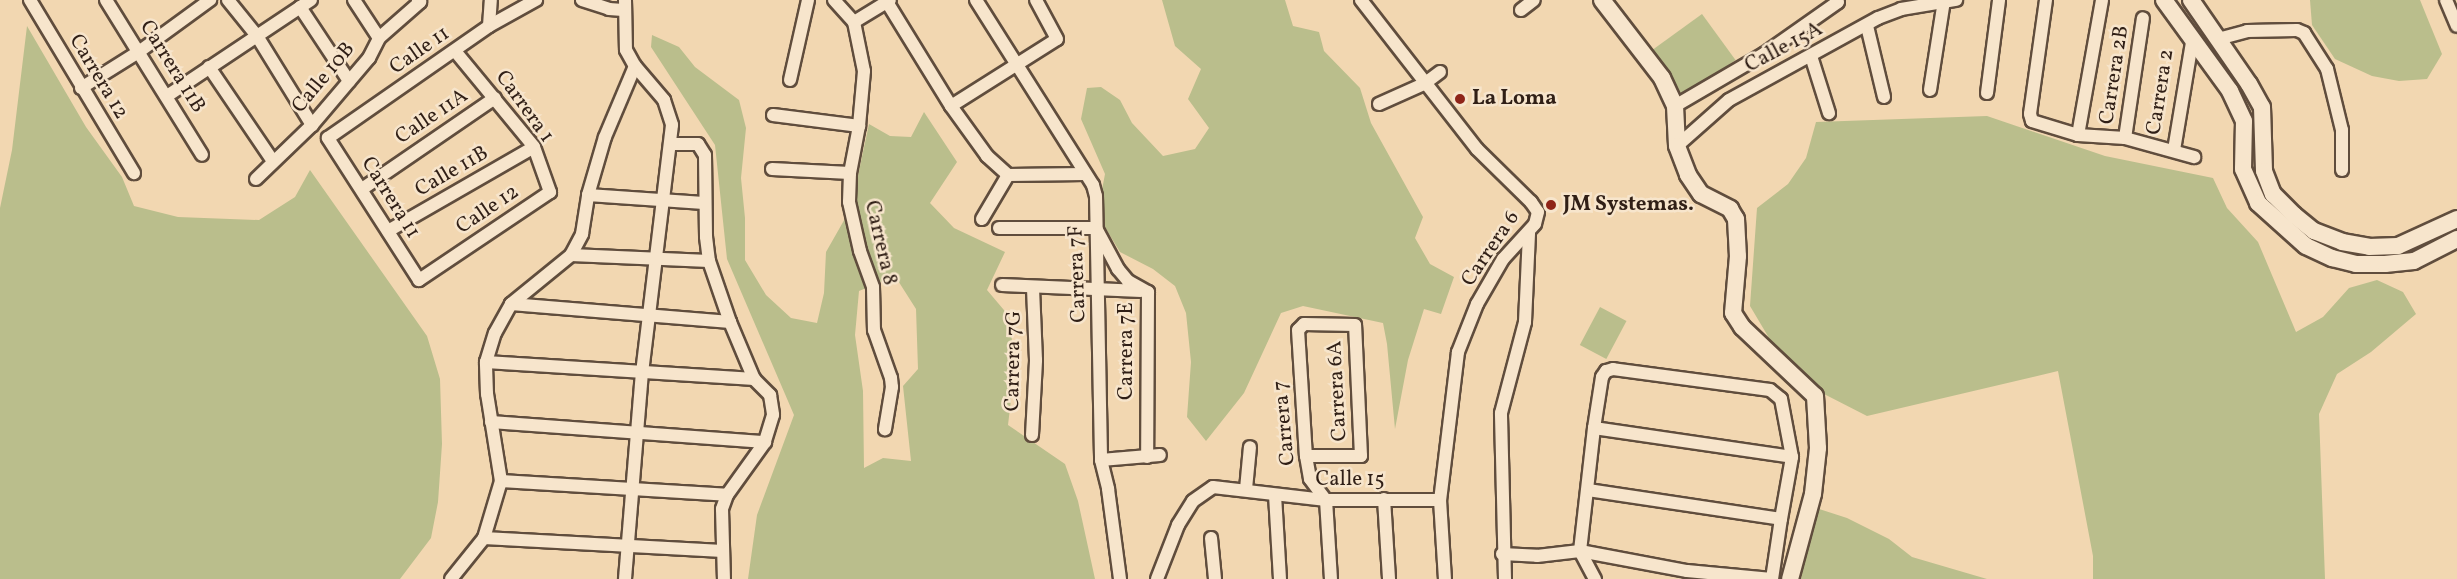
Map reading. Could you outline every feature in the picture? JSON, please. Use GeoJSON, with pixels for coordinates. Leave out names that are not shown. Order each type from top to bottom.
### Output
{"type":"FeatureCollection","features":[{"type":"Feature","properties":{"kind":"main road"},"geometry":{"type":"LineString","coordinates":[[1602,0],[1662,78],[1675,106],[1677,146],[1688,175],[1701,194],[1730,209],[1736,219],[1738,256],[1733,313],[1742,327],[1815,396],[1818,448],[1813,494],[1790,579]]}},
{"type":"Feature","properties":{"kind":"main road"},"geometry":{"type":"LineString","coordinates":[[2191,0],[2249,84],[2262,107],[2264,171],[2273,194],[2314,231],[2342,242],[2369,248],[2398,246],[2457,219]]}},
{"type":"Feature","properties":{"kind":"main road","name":"Carrera 2"},"geometry":{"type":"LineString","coordinates":[[2170,2],[2192,42],[2230,92],[2244,121],[2243,169],[2258,203],[2306,246],[2332,258],[2356,264],[2385,264],[2414,261],[2457,239]]}},
{"type":"Feature","properties":{"kind":"street","name":"Carrera 12"},"geometry":{"type":"LineString","coordinates":[[30,0],[134,173]]}},
{"type":"Feature","properties":{"kind":"street"},"geometry":{"type":"LineString","coordinates":[[81,88],[140,51],[210,0]]}},
{"type":"Feature","properties":{"kind":"street"},"geometry":{"type":"LineString","coordinates":[[228,0],[257,36],[312,125]]}},
{"type":"Feature","properties":{"kind":"street"},"geometry":{"type":"LineString","coordinates":[[167,96],[311,0]]}},
{"type":"Feature","properties":{"kind":"street"},"geometry":{"type":"LineString","coordinates":[[354,0],[379,38]]}},
{"type":"Feature","properties":{"kind":"street"},"geometry":{"type":"LineString","coordinates":[[489,26],[490,0]]}},
{"type":"Feature","properties":{"kind":"street","name":"Calle 11"},"geometry":{"type":"LineString","coordinates":[[328,138],[489,26],[536,0]]}},
{"type":"Feature","properties":{"kind":"street"},"geometry":{"type":"LineString","coordinates":[[582,0],[594,5],[624,5],[626,50],[635,66],[664,100],[672,124],[672,144],[642,372],[625,579]]}},
{"type":"Feature","properties":{"kind":"street"},"geometry":{"type":"LineString","coordinates":[[790,80],[808,0]]}},
{"type":"Feature","properties":{"kind":"street"},"geometry":{"type":"LineString","coordinates":[[834,0],[854,22],[888,1],[951,105],[987,156],[1008,174],[1085,174]]}},
{"type":"Feature","properties":{"kind":"street","name":"Carrera 7F"},"geometry":{"type":"LineString","coordinates":[[976,0],[1093,185],[1096,196],[1101,460],[1108,489],[1120,579]]}},
{"type":"Feature","properties":{"kind":"street"},"geometry":{"type":"LineString","coordinates":[[951,105],[1057,39],[1036,0]]}},
{"type":"Feature","properties":{"kind":"street","name":"Carrera 6"},"geometry":{"type":"LineString","coordinates":[[1361,0],[1424,84],[1477,149],[1531,202],[1538,212],[1535,224],[1503,259],[1477,304],[1458,352],[1440,500],[1445,579]]}},
{"type":"Feature","properties":{"kind":"street"},"geometry":{"type":"LineString","coordinates":[[1521,10],[1534,0]]}},
{"type":"Feature","properties":{"kind":"street"},"geometry":{"type":"LineString","coordinates":[[1987,93],[1999,0]]}},
{"type":"Feature","properties":{"kind":"street"},"geometry":{"type":"LineString","coordinates":[[2046,0],[2030,114],[2032,121],[2078,135],[2125,138],[2194,157]]}},
{"type":"Feature","properties":{"kind":"street"},"geometry":{"type":"LineString","coordinates":[[2078,135],[2102,0]]}},
{"type":"Feature","properties":{"kind":"street"},"geometry":{"type":"LineString","coordinates":[[2446,0],[2457,26]]}},
{"type":"Feature","properties":{"kind":"street","name":"Calle 10B"},"geometry":{"type":"LineString","coordinates":[[256,179],[312,125],[349,81],[379,38],[419,1]]}},
{"type":"Feature","properties":{"kind":"street"},"geometry":{"type":"LineString","coordinates":[[1675,106],[1764,54],[1837,1]]}},
{"type":"Feature","properties":{"kind":"street"},"geometry":{"type":"LineString","coordinates":[[1930,90],[1950,1]]}},
{"type":"Feature","properties":{"kind":"street","name":"Calle 15A"},"geometry":{"type":"LineString","coordinates":[[1677,146],[1729,100],[1878,18],[1901,9],[1950,1]]}},
{"type":"Feature","properties":{"kind":"street","name":"Carrera 11B"},"geometry":{"type":"LineString","coordinates":[[111,2],[202,154]]}},
{"type":"Feature","properties":{"kind":"street"},"geometry":{"type":"LineString","coordinates":[[300,8],[349,81]]}},
{"type":"Feature","properties":{"kind":"street","name":"Carrera 2B"},"geometry":{"type":"LineString","coordinates":[[2125,138],[2143,18]]}},
{"type":"Feature","properties":{"kind":"street","name":"Carrera 8"},"geometry":{"type":"LineString","coordinates":[[854,22],[864,71],[859,126],[850,174],[849,202],[860,251],[873,287],[874,330],[892,387],[885,429]]}},
{"type":"Feature","properties":{"kind":"street"},"geometry":{"type":"LineString","coordinates":[[1867,26],[1884,98]]}},
{"type":"Feature","properties":{"kind":"street"},"geometry":{"type":"LineString","coordinates":[[2218,39],[2247,31],[2297,30],[2309,39],[2328,69],[2342,129],[2342,170]]}},
{"type":"Feature","properties":{"kind":"street","name":"Carrera 2"},"geometry":{"type":"LineString","coordinates":[[2175,150],[2192,42]]}},
{"type":"Feature","properties":{"kind":"street","name":"Carrera 1"},"geometry":{"type":"LineString","coordinates":[[455,51],[534,147],[550,192]]}},
{"type":"Feature","properties":{"kind":"street"},"geometry":{"type":"LineString","coordinates":[[1810,56],[1829,113]]}},
{"type":"Feature","properties":{"kind":"street"},"geometry":{"type":"LineString","coordinates":[[451,579],[484,538],[501,481],[491,422],[486,362],[495,333],[511,304],[571,255],[582,234],[588,195],[605,136],[635,66]]}},
{"type":"Feature","properties":{"kind":"street"},"geometry":{"type":"LineString","coordinates":[[209,67],[273,161]]}},
{"type":"Feature","properties":{"kind":"street"},"geometry":{"type":"LineString","coordinates":[[1378,104],[1424,84],[1440,72]]}},
{"type":"Feature","properties":{"kind":"street","name":"Calle 11A"},"geometry":{"type":"LineString","coordinates":[[362,189],[495,98]]}},
{"type":"Feature","properties":{"kind":"street"},"geometry":{"type":"LineString","coordinates":[[773,115],[859,126]]}},
{"type":"Feature","properties":{"kind":"street","name":"Carrera 11"},"geometry":{"type":"LineString","coordinates":[[328,138],[418,280]]}},
{"type":"Feature","properties":{"kind":"street"},"geometry":{"type":"LineString","coordinates":[[672,144],[698,144],[705,155],[704,203],[709,261],[730,322],[754,380],[770,395],[773,415],[765,442],[727,495],[722,509],[724,579]]}},
{"type":"Feature","properties":{"kind":"street","name":"Calle 11B"},"geometry":{"type":"LineString","coordinates":[[388,231],[534,147]]}},
{"type":"Feature","properties":{"kind":"street"},"geometry":{"type":"LineString","coordinates":[[772,169],[850,174]]}},
{"type":"Feature","properties":{"kind":"street"},"geometry":{"type":"LineString","coordinates":[[982,219],[1008,174]]}},
{"type":"Feature","properties":{"kind":"street","name":"Calle 12"},"geometry":{"type":"LineString","coordinates":[[418,280],[550,192]]}},
{"type":"Feature","properties":{"kind":"street"},"geometry":{"type":"LineString","coordinates":[[588,195],[704,203]]}},
{"type":"Feature","properties":{"kind":"street"},"geometry":{"type":"LineString","coordinates":[[999,228],[1096,228]]}},
{"type":"Feature","properties":{"kind":"street","name":"Carrera 7E"},"geometry":{"type":"LineString","coordinates":[[1096,228],[1118,269],[1128,281],[1148,292],[1153,456],[1101,460]]}},
{"type":"Feature","properties":{"kind":"street"},"geometry":{"type":"LineString","coordinates":[[1505,579],[1502,554],[1501,413],[1525,322],[1529,232]]}},
{"type":"Feature","properties":{"kind":"street"},"geometry":{"type":"LineString","coordinates":[[571,255],[709,261]]}},
{"type":"Feature","properties":{"kind":"street"},"geometry":{"type":"LineString","coordinates":[[1002,285],[1099,287],[1148,292]]}},
{"type":"Feature","properties":{"kind":"street","name":"Carrera 7G"},"geometry":{"type":"LineString","coordinates":[[1032,435],[1036,360],[1033,286]]}},
{"type":"Feature","properties":{"kind":"street"},"geometry":{"type":"LineString","coordinates":[[511,304],[730,322]]}},
{"type":"Feature","properties":{"kind":"street","name":"Carrera 7"},"geometry":{"type":"LineString","coordinates":[[1326,500],[1310,479],[1306,456],[1298,330],[1305,324],[1355,325]]}},
{"type":"Feature","properties":{"kind":"street","name":"Carrera 6A"},"geometry":{"type":"LineString","coordinates":[[1306,456],[1361,456],[1355,325]]}},
{"type":"Feature","properties":{"kind":"street"},"geometry":{"type":"LineString","coordinates":[[486,362],[754,380]]}},
{"type":"Feature","properties":{"kind":"street"},"geometry":{"type":"LineString","coordinates":[[1502,554],[1537,556],[1580,551],[1689,575],[1772,579],[1791,457],[1781,399],[1770,390],[1613,369],[1606,371],[1602,377],[1594,428],[1580,551],[1595,579]]}},
{"type":"Feature","properties":{"kind":"street"},"geometry":{"type":"LineString","coordinates":[[491,422],[765,442]]}},
{"type":"Feature","properties":{"kind":"street"},"geometry":{"type":"LineString","coordinates":[[1594,428],[1791,457]]}},
{"type":"Feature","properties":{"kind":"street"},"geometry":{"type":"LineString","coordinates":[[1245,489],[1250,447]]}},
{"type":"Feature","properties":{"kind":"street"},"geometry":{"type":"LineString","coordinates":[[501,481],[727,495]]}},
{"type":"Feature","properties":{"kind":"street","name":"Calle 15"},"geometry":{"type":"LineString","coordinates":[[1157,579],[1178,525],[1193,501],[1213,486],[1326,500],[1440,500]]}},
{"type":"Feature","properties":{"kind":"street"},"geometry":{"type":"LineString","coordinates":[[1588,490],[1781,519]]}},
{"type":"Feature","properties":{"kind":"street"},"geometry":{"type":"LineString","coordinates":[[1275,495],[1280,579]]}},
{"type":"Feature","properties":{"kind":"street"},"geometry":{"type":"LineString","coordinates":[[1384,499],[1389,579]]}},
{"type":"Feature","properties":{"kind":"street"},"geometry":{"type":"LineString","coordinates":[[1326,500],[1331,579]]}},
{"type":"Feature","properties":{"kind":"street"},"geometry":{"type":"LineString","coordinates":[[484,538],[723,551]]}},
{"type":"Feature","properties":{"kind":"street"},"geometry":{"type":"LineString","coordinates":[[1211,538],[1215,579]]}},
{"type":"Feature","properties":{"kind":"green space"},"geometry":{"type":"Polygon","coordinates":[[[1162,0],[1285,0],[1293,26],[1319,32],[1324,51],[1360,88],[1371,123],[1423,217],[1415,238],[1430,264],[1454,277],[1441,314],[1424,309],[1408,360],[1395,429],[1383,323],[1303,306],[1281,313],[1244,393],[1206,441],[1187,417],[1191,362],[1186,313],[1175,286],[1153,269],[1120,252],[1103,224],[1101,195],[1105,174],[1081,119],[1087,88],[1101,87],[1120,100],[1132,123],[1163,156],[1195,149],[1209,128],[1188,99],[1201,69],[1175,46],[1162,0]]]}},
{"type":"Feature","properties":{"kind":"green space"},"geometry":{"type":"Polygon","coordinates":[[[2310,0],[2420,0],[2442,54],[2427,79],[2399,81],[2372,76],[2335,59],[2312,25],[2310,0]]]}},
{"type":"Feature","properties":{"kind":"green space"},"geometry":{"type":"Polygon","coordinates":[[[1702,14],[1736,60],[1684,98],[1650,52],[1702,14]]]}},
{"type":"Feature","properties":{"kind":"green space"},"geometry":{"type":"Polygon","coordinates":[[[27,26],[86,127],[122,177],[134,206],[178,217],[259,220],[295,197],[310,170],[427,336],[440,379],[442,444],[438,502],[431,538],[400,579],[0,579],[0,208],[12,150],[27,26]]]}},
{"type":"Feature","properties":{"kind":"green space"},"geometry":{"type":"Polygon","coordinates":[[[652,35],[679,47],[695,67],[739,100],[746,128],[741,178],[745,218],[745,260],[766,295],[791,318],[817,323],[824,293],[826,252],[851,208],[869,124],[890,136],[911,137],[924,112],[957,162],[930,203],[954,228],[1005,252],[987,290],[1009,316],[1015,366],[1008,425],[1065,464],[1078,501],[1095,579],[748,579],[757,515],[794,415],[727,259],[715,145],[651,47],[652,35]],[[895,276],[859,291],[855,335],[863,391],[864,468],[883,458],[911,461],[903,386],[918,369],[916,309],[895,276]]]}},
{"type":"Feature","properties":{"kind":"green space"},"geometry":{"type":"Polygon","coordinates":[[[1987,116],[2105,156],[2213,178],[2227,208],[2258,242],[2296,332],[2323,317],[2349,288],[2377,280],[2403,292],[2416,314],[2371,352],[2337,374],[2319,414],[2325,579],[2093,579],[2093,556],[2058,371],[1867,416],[1824,394],[1772,343],[1750,306],[1757,208],[1788,184],[1806,158],[1816,122],[1987,116]]]}},
{"type":"Feature","properties":{"kind":"green space"},"geometry":{"type":"Polygon","coordinates":[[[1600,307],[1626,321],[1606,359],[1580,345],[1600,307]]]}},
{"type":"Feature","properties":{"kind":"green space"},"geometry":{"type":"Polygon","coordinates":[[[1813,507],[1847,518],[1889,539],[1912,557],[1987,579],[1801,579],[1813,507]]]}},
{"type":"Feature","properties":{"kind":"place","name":"La Loma"},"geometry":{"type":"Point","coordinates":[1460,99]}},
{"type":"Feature","properties":{"kind":"place","name":"JM Systemas."},"geometry":{"type":"Point","coordinates":[1551,205]}}]}
